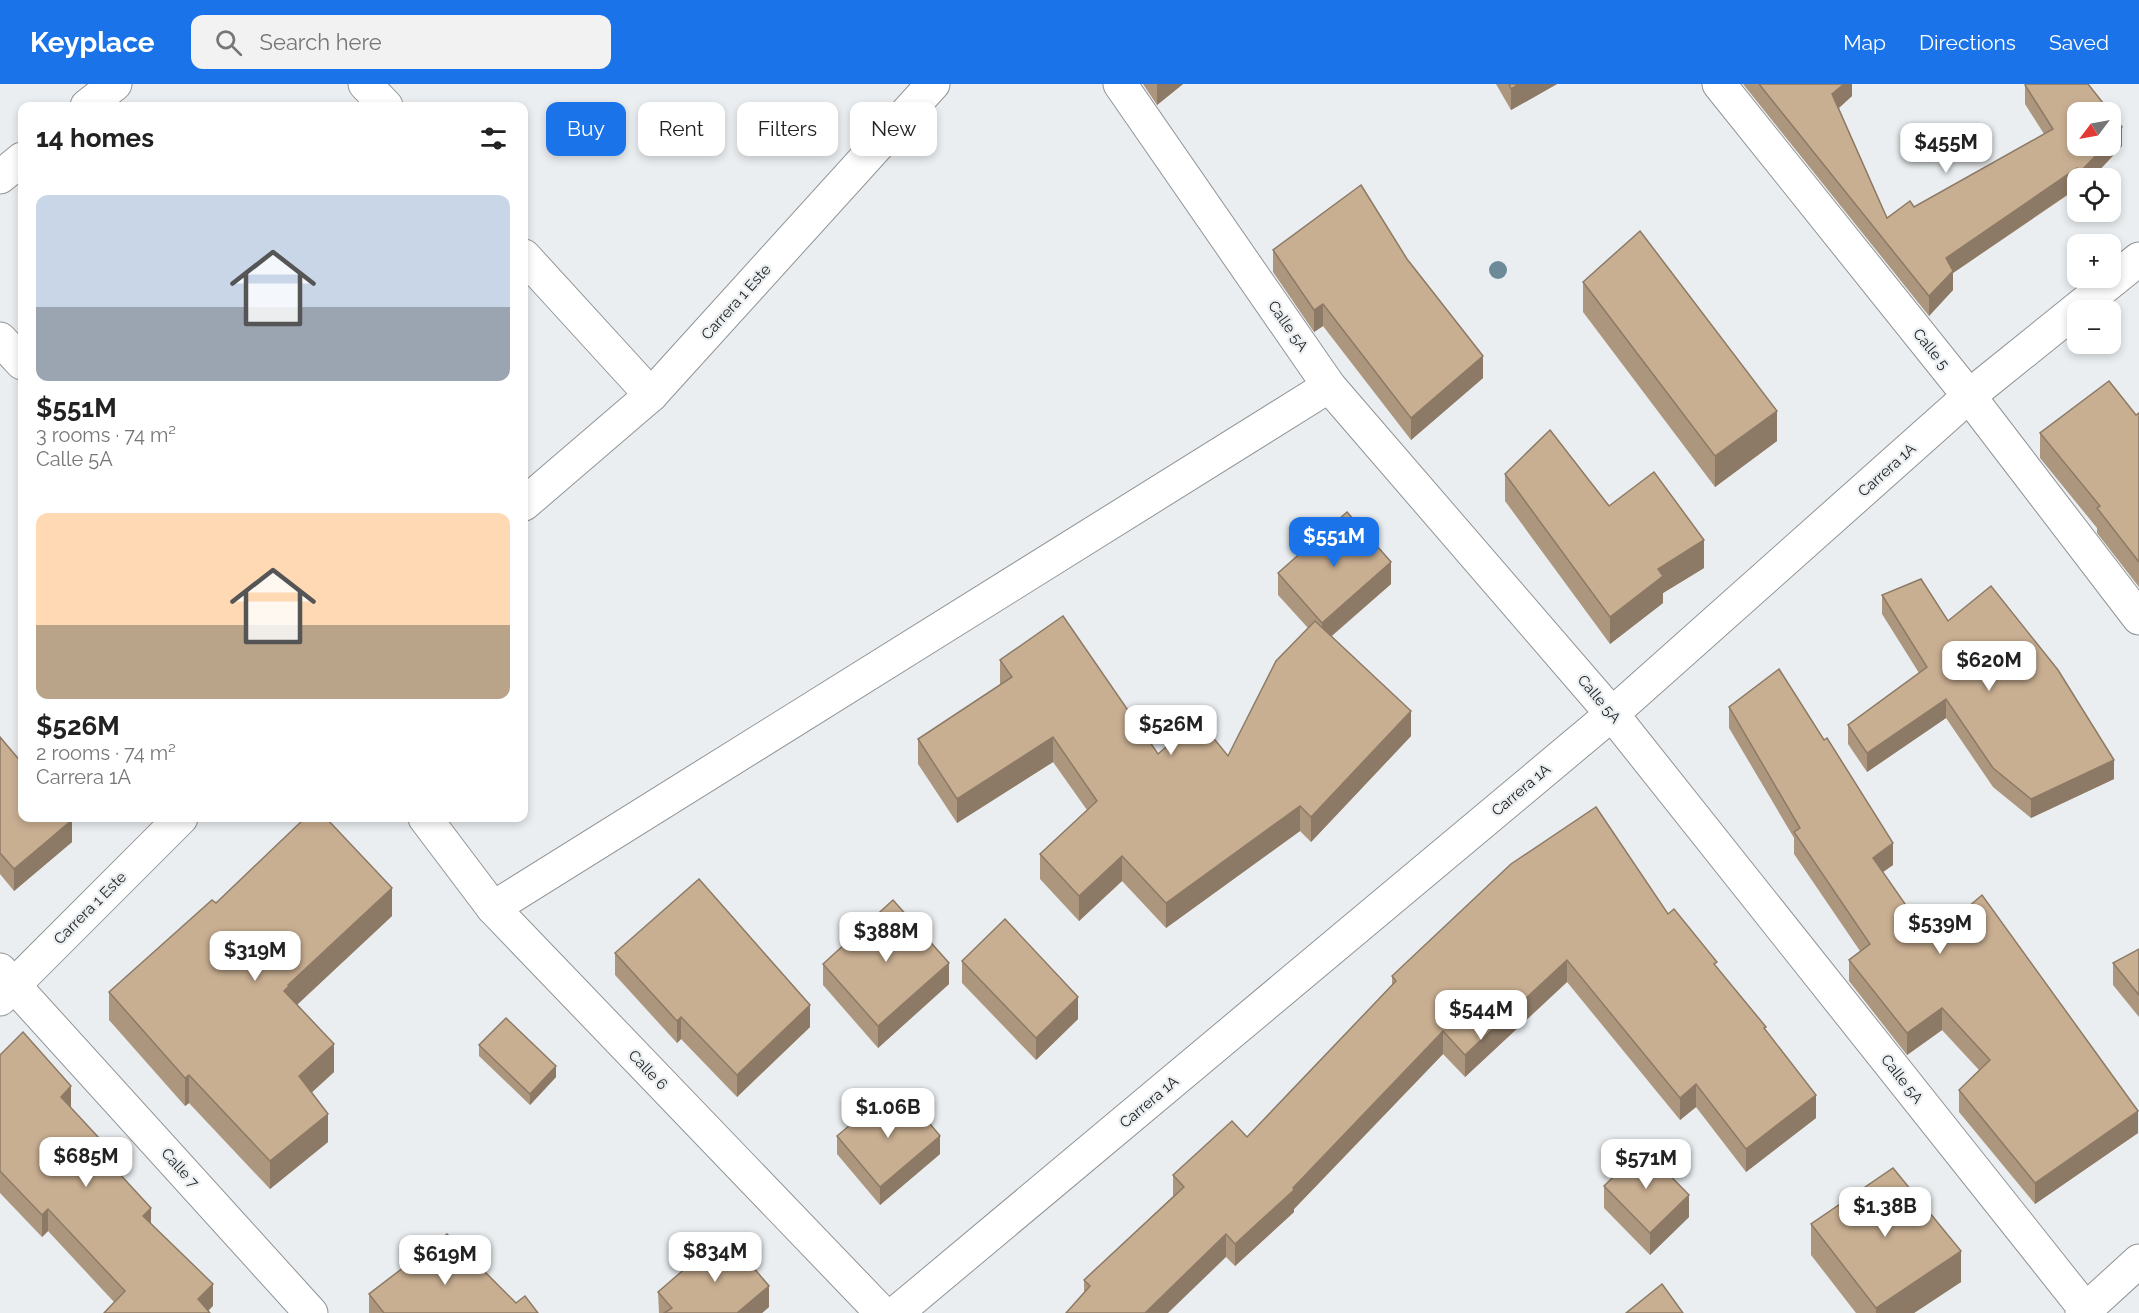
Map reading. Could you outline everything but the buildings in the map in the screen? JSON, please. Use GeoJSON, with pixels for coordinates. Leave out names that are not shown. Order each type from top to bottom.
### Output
{"type":"FeatureCollection","features":[{"type":"Feature","properties":{"kind":"street"},"geometry":{"type":"LineString","coordinates":[[92,102],[115,84]]}},
{"type":"Feature","properties":{"kind":"street"},"geometry":{"type":"LineString","coordinates":[[365,84],[382,102]]}},
{"type":"Feature","properties":{"kind":"street","name":"Carrera 1 Este"},"geometry":{"type":"LineString","coordinates":[[528,501],[651,395],[933,84]]}},
{"type":"Feature","properties":{"kind":"street","name":"Calle 5A"},"geometry":{"type":"LineString","coordinates":[[1120,84],[1329,386],[1612,714],[2084,1312]]}},
{"type":"Feature","properties":{"kind":"street","name":"Calle 5"},"geometry":{"type":"LineString","coordinates":[[1719,84],[1969,396],[2139,618]]}},
{"type":"Feature","properties":{"kind":"street"},"geometry":{"type":"LineString","coordinates":[[0,177],[18,162]]}},
{"type":"Feature","properties":{"kind":"street","name":"Carrera 1A"},"geometry":{"type":"LineString","coordinates":[[896,1313],[1612,714],[1969,396],[2139,259]]}},
{"type":"Feature","properties":{"kind":"street"},"geometry":{"type":"LineString","coordinates":[[528,260],[651,395]]}},
{"type":"Feature","properties":{"kind":"street"},"geometry":{"type":"LineString","coordinates":[[0,339],[18,359]]}},
{"type":"Feature","properties":{"kind":"street"},"geometry":{"type":"LineString","coordinates":[[493,908],[1329,386]]}},
{"type":"Feature","properties":{"kind":"street","name":"Carrera 1 Este"},"geometry":{"type":"LineString","coordinates":[[4,984],[177,822]]}},
{"type":"Feature","properties":{"kind":"street","name":"Calle 6"},"geometry":{"type":"LineString","coordinates":[[428,822],[493,908],[882,1313]]}},
{"type":"Feature","properties":{"kind":"street","name":"Calle 7"},"geometry":{"type":"LineString","coordinates":[[4,984],[311,1313]]}},
{"type":"Feature","properties":{"kind":"street"},"geometry":{"type":"LineString","coordinates":[[2084,1312],[2139,1261]]}}]}
